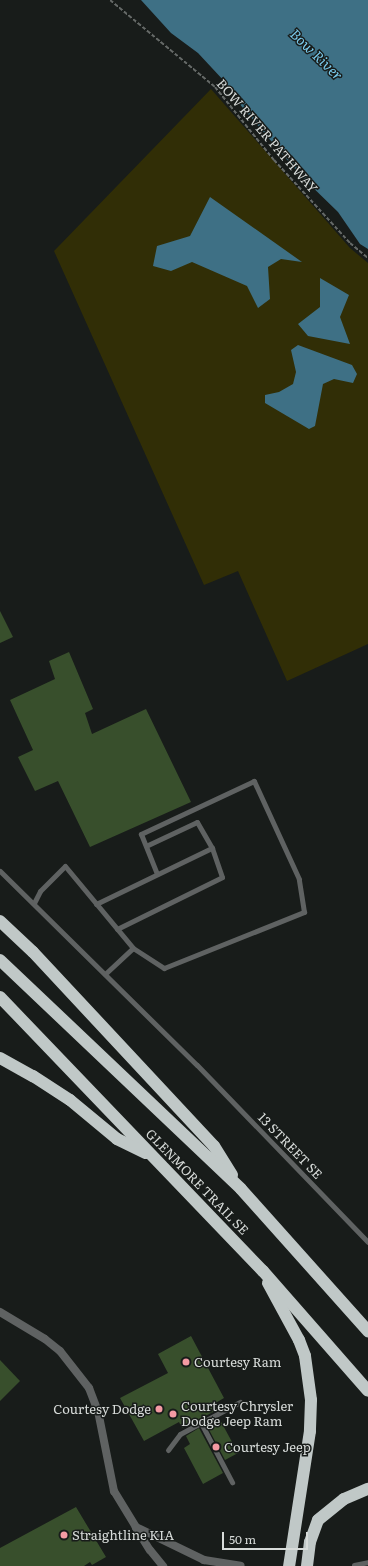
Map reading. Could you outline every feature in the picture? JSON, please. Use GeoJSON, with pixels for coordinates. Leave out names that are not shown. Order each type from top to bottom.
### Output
{"type":"FeatureCollection","features":[{"type":"Feature","properties":{"kind":"highway"},"geometry":{"type":"LineString","coordinates":[[0,921],[34,952],[214,1146],[241,1189]]}},
{"type":"Feature","properties":{"kind":"highway","name":"GLENMORE TRAIL SE"},"geometry":{"type":"LineString","coordinates":[[0,960],[241,1189],[368,1331]]}},
{"type":"Feature","properties":{"kind":"highway","name":"GLENMORE TRAIL SE"},"geometry":{"type":"LineString","coordinates":[[0,996],[262,1271],[368,1392]]}},
{"type":"Feature","properties":{"kind":"highway"},"geometry":{"type":"LineString","coordinates":[[0,1058],[34,1076],[70,1100],[117,1139],[153,1157]]}},
{"type":"Feature","properties":{"kind":"highway"},"geometry":{"type":"LineString","coordinates":[[262,1271],[272,1293],[299,1340],[305,1356],[311,1400],[310,1432],[289,1566]]}},
{"type":"Feature","properties":{"kind":"highway"},"geometry":{"type":"LineString","coordinates":[[307,1566],[310,1542],[318,1520],[344,1498],[368,1489]]}},
{"type":"Feature","properties":{"kind":"street"},"geometry":{"type":"LineString","coordinates":[[0,1312],[45,1339],[60,1351],[89,1388],[98,1411],[114,1491],[150,1550],[163,1566]]}},
{"type":"Feature","properties":{"kind":"street"},"geometry":{"type":"LineString","coordinates":[[136,1528],[204,1560],[241,1566]]}},
{"type":"Feature","properties":{"kind":"lane"},"geometry":{"type":"LineString","coordinates":[[34,904],[40,891],[65,866],[133,948],[164,968],[304,912],[299,879],[254,781],[141,834],[158,874]]}},
{"type":"Feature","properties":{"kind":"lane"},"geometry":{"type":"LineString","coordinates":[[117,929],[222,877],[212,848],[197,822],[146,846]]}},
{"type":"Feature","properties":{"kind":"lane"},"geometry":{"type":"LineString","coordinates":[[96,904],[212,848]]}},
{"type":"Feature","properties":{"kind":"lane","name":"13 STREET SE"},"geometry":{"type":"LineString","coordinates":[[0,871],[197,1065],[368,1242]]}},
{"type":"Feature","properties":{"kind":"lane"},"geometry":{"type":"LineString","coordinates":[[106,974],[133,948]]}},
{"type":"Feature","properties":{"kind":"lane"},"geometry":{"type":"LineString","coordinates":[[168,1450],[180,1434],[240,1402]]}},
{"type":"Feature","properties":{"kind":"lane"},"geometry":{"type":"LineString","coordinates":[[201,1423],[232,1482]]}},
{"type":"Feature","properties":{"kind":"lane"},"geometry":{"type":"LineString","coordinates":[[354,1565],[368,1562]]}},
{"type":"Feature","properties":{"kind":"path","name":"BOW RIVER PATHWAY"},"geometry":{"type":"LineString","coordinates":[[110,0],[215,88],[274,160],[350,243],[368,258]]}},
{"type":"Feature","properties":{"kind":"shaded area"},"geometry":{"type":"Polygon","coordinates":[[[211,89],[350,248],[368,263],[368,644],[287,681],[238,571],[204,585],[54,251],[211,89]]]}},
{"type":"Feature","properties":{"kind":"water","name":"Bow River"},"geometry":{"type":"Polygon","coordinates":[[[141,0],[368,0],[368,249],[360,244],[338,212],[301,176],[242,107],[225,82],[198,53],[171,33],[141,0]]]}},
{"type":"Feature","properties":{"kind":"water"},"geometry":{"type":"Polygon","coordinates":[[[210,197],[302,262],[281,259],[268,267],[270,299],[258,308],[247,286],[192,262],[171,271],[153,266],[157,246],[190,236],[210,197]]]}},
{"type":"Feature","properties":{"kind":"water"},"geometry":{"type":"Polygon","coordinates":[[[320,278],[349,295],[340,317],[350,344],[308,336],[298,324],[320,307],[320,278]]]}},
{"type":"Feature","properties":{"kind":"water"},"geometry":{"type":"Polygon","coordinates":[[[298,345],[352,365],[357,374],[353,383],[334,379],[323,384],[315,426],[309,429],[265,403],[265,395],[279,392],[293,384],[296,372],[291,350],[298,345]]]}},
{"type":"Feature","properties":{"kind":"building"},"geometry":{"type":"Polygon","coordinates":[[[0,611],[13,637],[0,643],[0,611]]]}},
{"type":"Feature","properties":{"kind":"building"},"geometry":{"type":"Polygon","coordinates":[[[69,652],[93,709],[85,713],[92,734],[146,709],[191,802],[90,847],[58,781],[35,791],[18,757],[33,750],[10,700],[55,679],[49,661],[69,652]]]}},
{"type":"Feature","properties":{"kind":"building","name":"Courtesy Chrysler Dodge Jeep Ram"},"geometry":{"type":"Polygon","coordinates":[[[191,1336],[224,1398],[212,1405],[215,1411],[182,1428],[179,1422],[144,1441],[120,1398],[168,1373],[158,1354],[191,1336]]]}},
{"type":"Feature","properties":{"kind":"building"},"geometry":{"type":"Polygon","coordinates":[[[0,1360],[20,1381],[0,1401],[0,1360]]]}},
{"type":"Feature","properties":{"kind":"building"},"geometry":{"type":"Polygon","coordinates":[[[219,1418],[238,1453],[225,1460],[206,1424],[219,1418]]]}},
{"type":"Feature","properties":{"kind":"building"},"geometry":{"type":"Polygon","coordinates":[[[199,1428],[223,1473],[203,1484],[184,1448],[190,1444],[186,1436],[199,1428]]]}},
{"type":"Feature","properties":{"kind":"building","name":"Straightline KIA"},"geometry":{"type":"Polygon","coordinates":[[[76,1507],[106,1557],[92,1565],[90,1562],[84,1566],[0,1566],[0,1548],[76,1507]]]}},
{"type":"Feature","properties":{"kind":"place","name":"Courtesy Ram"},"geometry":{"type":"Point","coordinates":[186,1362]}},
{"type":"Feature","properties":{"kind":"place","name":"Courtesy Dodge"},"geometry":{"type":"Point","coordinates":[159,1409]}},
{"type":"Feature","properties":{"kind":"place","name":"Courtesy Chrysler Dodge Jeep Ram"},"geometry":{"type":"Point","coordinates":[173,1414]}},
{"type":"Feature","properties":{"kind":"place","name":"Courtesy Jeep"},"geometry":{"type":"Point","coordinates":[216,1447]}},
{"type":"Feature","properties":{"kind":"place","name":"Straightline KIA"},"geometry":{"type":"Point","coordinates":[64,1535]}}]}
